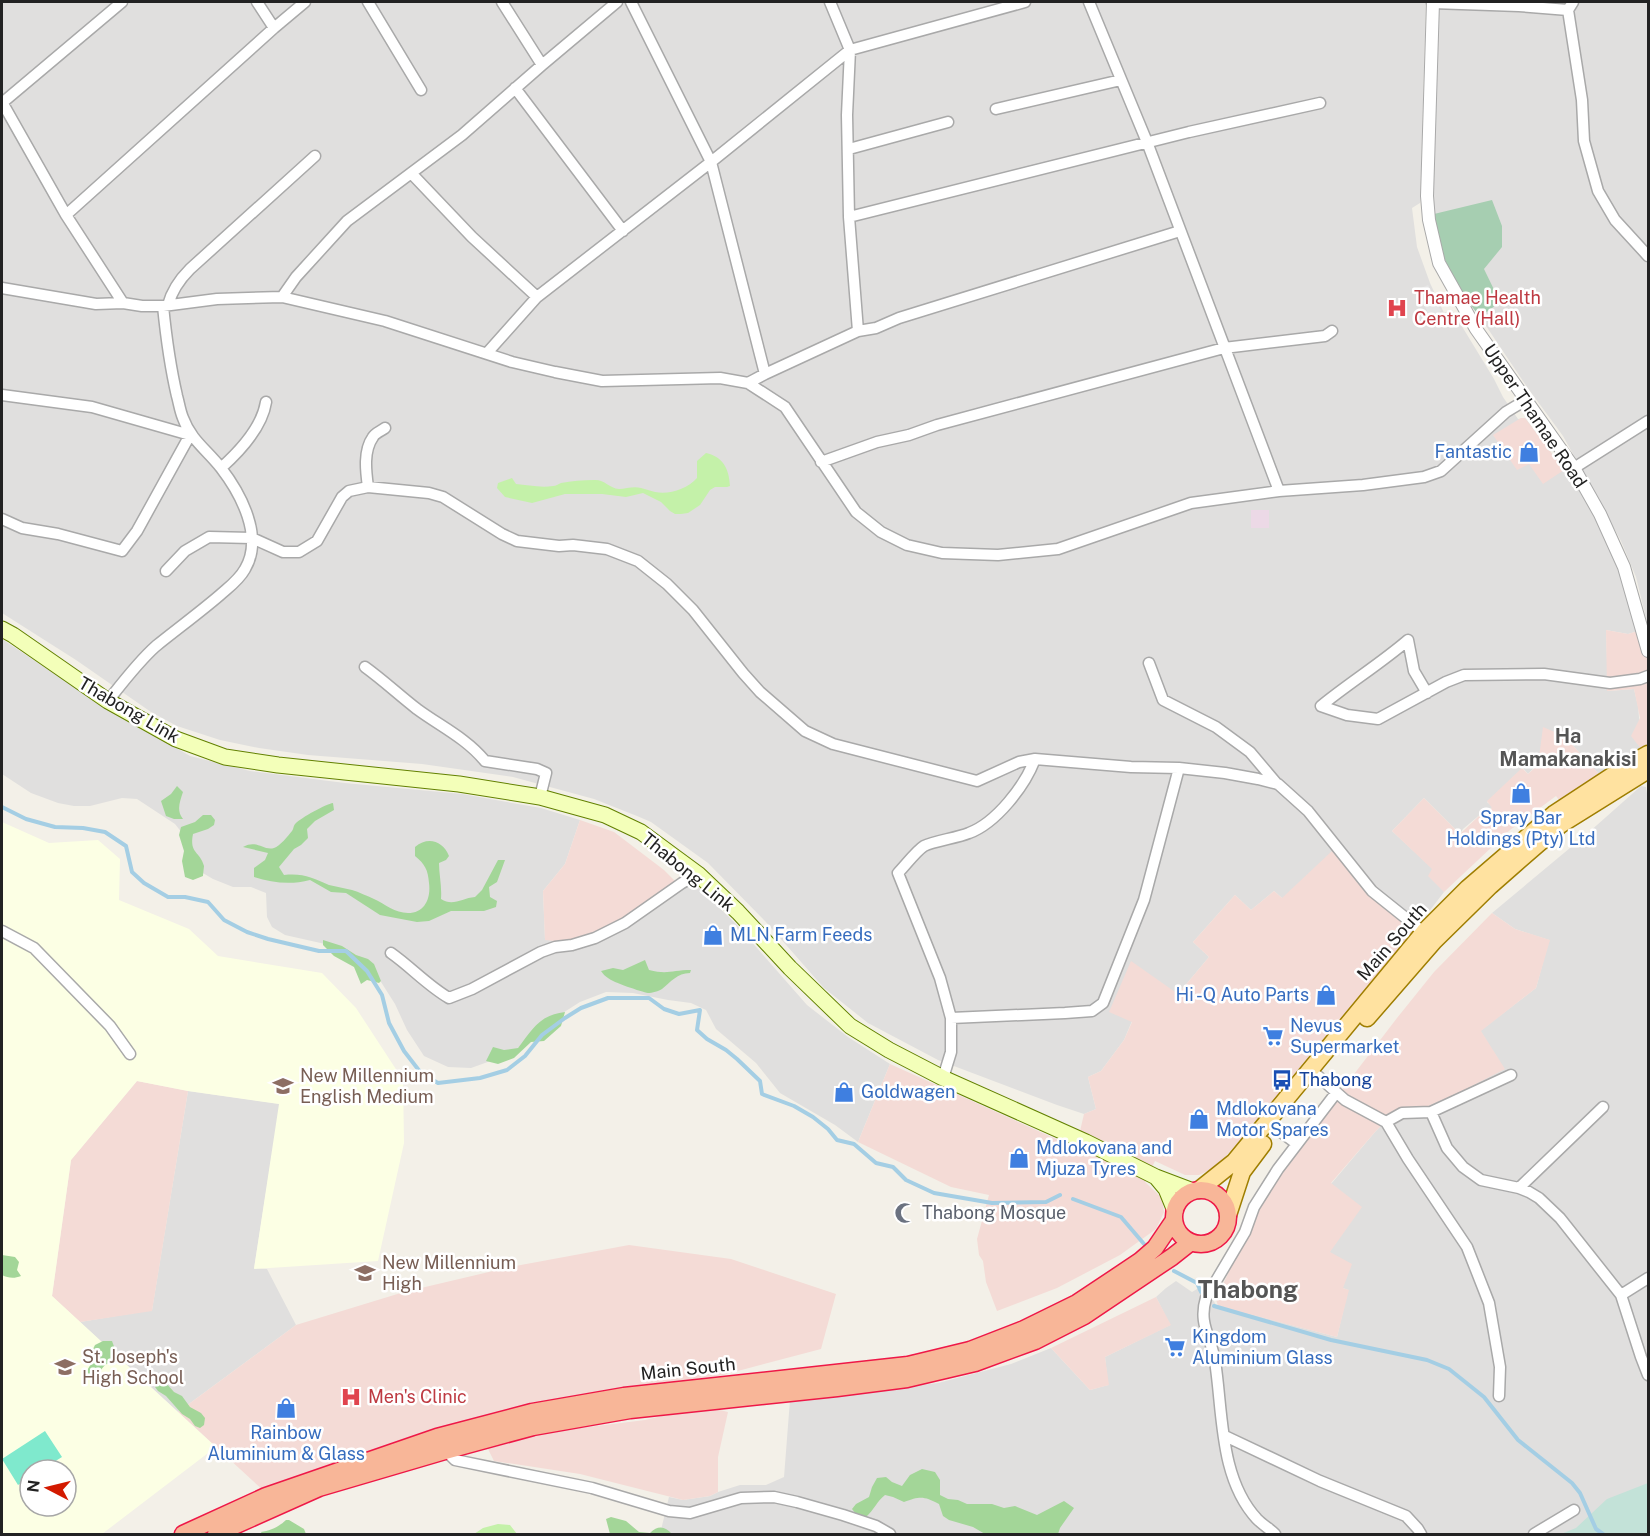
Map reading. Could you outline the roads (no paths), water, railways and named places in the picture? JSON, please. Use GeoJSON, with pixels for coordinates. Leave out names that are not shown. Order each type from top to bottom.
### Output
{"type":"FeatureCollection","features":[{"type":"Feature","properties":{"kind":"highway"},"geometry":{"type":"LineString","coordinates":[[1196,1190],[1207,1190],[1215,1194],[1226,1206],[1228,1215]]}},
{"type":"Feature","properties":{"kind":"highway","name":"Main South"},"geometry":{"type":"LineString","coordinates":[[216,1534],[319,1488],[532,1412],[624,1396],[908,1365],[970,1350],[1024,1329],[1077,1303],[1140,1261],[1155,1248],[1181,1198],[1196,1190]]}},
{"type":"Feature","properties":{"kind":"highway"},"geometry":{"type":"LineString","coordinates":[[1174,1215],[1180,1233],[1191,1242]]}},
{"type":"Feature","properties":{"kind":"highway","name":"Main South"},"geometry":{"type":"LineString","coordinates":[[183,1534],[266,1496],[441,1444],[630,1410],[907,1379],[975,1363],[1035,1341],[1084,1316],[1191,1242],[1198,1244],[1214,1241],[1224,1230],[1228,1215]]}},
{"type":"Feature","properties":{"kind":"main road","name":"Thabong Link"},"geometry":{"type":"LineString","coordinates":[[2,629],[108,701],[176,739],[225,757],[278,765],[459,784],[540,797],[605,815],[640,832],[698,874],[850,1026],[889,1050],[943,1078],[1086,1142],[1156,1177],[1196,1190]]}},
{"type":"Feature","properties":{"kind":"main road","name":"Main South"},"geometry":{"type":"LineString","coordinates":[[1228,1215],[1242,1172],[1254,1154],[1468,888],[1554,814],[1648,754]]}},
{"type":"Feature","properties":{"kind":"main road","name":"Main South"},"geometry":{"type":"LineString","coordinates":[[1196,1190],[1234,1162],[1429,937],[1560,825],[1648,770]]}},
{"type":"Feature","properties":{"kind":"main road"},"geometry":{"type":"LineString","coordinates":[[1156,1177],[1166,1189],[1174,1215]]}},
{"type":"Feature","properties":{"kind":"street"},"geometry":{"type":"LineString","coordinates":[[122,2],[2,103],[66,215],[123,303]]}},
{"type":"Feature","properties":{"kind":"street"},"geometry":{"type":"LineString","coordinates":[[257,2],[274,28]]}},
{"type":"Feature","properties":{"kind":"street"},"geometry":{"type":"LineString","coordinates":[[66,215],[305,2]]}},
{"type":"Feature","properties":{"kind":"street"},"geometry":{"type":"LineString","coordinates":[[368,2],[421,90]]}},
{"type":"Feature","properties":{"kind":"street"},"geometry":{"type":"LineString","coordinates":[[502,2],[542,65]]}},
{"type":"Feature","properties":{"kind":"street"},"geometry":{"type":"LineString","coordinates":[[282,297],[296,277],[347,221],[462,135],[617,2]]}},
{"type":"Feature","properties":{"kind":"street"},"geometry":{"type":"LineString","coordinates":[[631,2],[711,162],[765,374]]}},
{"type":"Feature","properties":{"kind":"street"},"geometry":{"type":"LineString","coordinates":[[830,2],[850,50],[847,115],[849,217],[858,332]]}},
{"type":"Feature","properties":{"kind":"street"},"geometry":{"type":"LineString","coordinates":[[487,353],[537,297],[711,162],[850,50],[1024,2]]}},
{"type":"Feature","properties":{"kind":"street"},"geometry":{"type":"LineString","coordinates":[[1089,2],[1148,142],[1279,490]]}},
{"type":"Feature","properties":{"kind":"street"},"geometry":{"type":"LineString","coordinates":[[1433,2],[1570,6],[1582,100],[1584,141],[1598,191],[1615,220],[1648,256]]}},
{"type":"Feature","properties":{"kind":"street","name":"Upper Thamae Road"},"geometry":{"type":"LineString","coordinates":[[1433,2],[1427,196],[1433,240],[1439,262],[1471,320],[1574,468],[1600,514],[1624,567],[1648,651]]}},
{"type":"Feature","properties":{"kind":"street"},"geometry":{"type":"LineString","coordinates":[[996,109],[1121,80]]}},
{"type":"Feature","properties":{"kind":"street"},"geometry":{"type":"LineString","coordinates":[[515,88],[623,231]]}},
{"type":"Feature","properties":{"kind":"street"},"geometry":{"type":"LineString","coordinates":[[849,217],[1189,132],[1320,103]]}},
{"type":"Feature","properties":{"kind":"street"},"geometry":{"type":"LineString","coordinates":[[849,149],[948,122]]}},
{"type":"Feature","properties":{"kind":"street"},"geometry":{"type":"LineString","coordinates":[[108,701],[133,669],[155,647],[236,582],[246,568],[251,555],[252,538],[248,517],[238,493],[221,468],[190,435],[182,416],[166,334],[166,305],[178,282],[190,269],[315,156]]}},
{"type":"Feature","properties":{"kind":"street"},"geometry":{"type":"LineString","coordinates":[[411,173],[472,237],[537,297]]}},
{"type":"Feature","properties":{"kind":"street"},"geometry":{"type":"LineString","coordinates":[[748,383],[858,332],[1180,231]]}},
{"type":"Feature","properties":{"kind":"street"},"geometry":{"type":"LineString","coordinates":[[2,288],[96,304],[123,303],[141,306],[217,298],[282,297],[385,321],[512,362],[602,381],[720,378],[748,383],[785,407],[856,513],[880,532],[907,545],[942,553],[998,555],[1058,549],[1191,503],[1279,490],[1363,485],[1424,477],[1441,471],[1506,412],[1526,400]]}},
{"type":"Feature","properties":{"kind":"street"},"geometry":{"type":"LineString","coordinates":[[821,462],[877,442],[909,435],[937,425],[1224,348],[1325,336],[1332,331]]}},
{"type":"Feature","properties":{"kind":"street"},"geometry":{"type":"LineString","coordinates":[[2,395],[92,407],[190,435]]}},
{"type":"Feature","properties":{"kind":"street"},"geometry":{"type":"LineString","coordinates":[[221,468],[246,443],[264,413],[266,402]]}},
{"type":"Feature","properties":{"kind":"street"},"geometry":{"type":"LineString","coordinates":[[1574,468],[1648,421]]}},
{"type":"Feature","properties":{"kind":"street"},"geometry":{"type":"LineString","coordinates":[[368,487],[366,464],[369,445],[374,436],[385,428]]}},
{"type":"Feature","properties":{"kind":"street"},"geometry":{"type":"LineString","coordinates":[[2,519],[22,528],[58,534],[122,550],[137,531],[190,435]]}},
{"type":"Feature","properties":{"kind":"street"},"geometry":{"type":"LineString","coordinates":[[166,571],[185,551],[209,537],[252,538],[283,552],[299,552],[317,541],[342,497],[349,492],[368,487],[429,493],[443,497],[517,541],[607,549],[638,561],[667,584],[693,610],[760,692],[805,731],[833,744],[977,781],[1019,762],[1035,759],[1131,767],[1179,768],[1225,773],[1278,784]]}},
{"type":"Feature","properties":{"kind":"street"},"geometry":{"type":"LineString","coordinates":[[1427,693],[1414,671],[1408,640],[1321,706],[1347,715],[1378,719],[1464,675],[1544,674],[1610,683],[1648,676]]}},
{"type":"Feature","properties":{"kind":"street"},"geometry":{"type":"LineString","coordinates":[[1149,663],[1163,700],[1216,727],[1250,752],[1278,784],[1308,811],[1372,891],[1429,937]]}},
{"type":"Feature","properties":{"kind":"street"},"geometry":{"type":"LineString","coordinates":[[365,667],[417,708],[453,732],[485,761],[537,769],[546,773],[540,797]]}},
{"type":"Feature","properties":{"kind":"street"},"geometry":{"type":"LineString","coordinates":[[943,1078],[951,1052],[951,1018],[940,978],[898,873],[924,846],[969,833],[983,826],[1005,806],[1031,770],[1035,759]]}},
{"type":"Feature","properties":{"kind":"street"},"geometry":{"type":"LineString","coordinates":[[951,1018],[1092,1011],[1103,1003],[1144,900],[1179,768]]}},
{"type":"Feature","properties":{"kind":"street"},"geometry":{"type":"LineString","coordinates":[[391,953],[449,998],[472,989],[541,952],[595,938],[625,923],[698,874]]}},
{"type":"Feature","properties":{"kind":"street"},"geometry":{"type":"LineString","coordinates":[[2,931],[34,948],[110,1026],[130,1054]]}},
{"type":"Feature","properties":{"kind":"street"},"geometry":{"type":"LineString","coordinates":[[1386,1122],[1402,1113],[1431,1112],[1511,1075]]}},
{"type":"Feature","properties":{"kind":"street"},"geometry":{"type":"LineString","coordinates":[[1318,1076],[1345,1100],[1386,1122],[1467,1247],[1489,1303],[1500,1366],[1499,1396]]}},
{"type":"Feature","properties":{"kind":"street"},"geometry":{"type":"LineString","coordinates":[[1275,1534],[1257,1519],[1234,1482],[1219,1403],[1215,1359],[1203,1320],[1203,1308],[1206,1298],[1245,1232],[1254,1207],[1278,1169],[1336,1092]]}},
{"type":"Feature","properties":{"kind":"street"},"geometry":{"type":"LineString","coordinates":[[1519,1188],[1603,1107]]}},
{"type":"Feature","properties":{"kind":"street"},"geometry":{"type":"LineString","coordinates":[[1431,1112],[1447,1148],[1463,1167],[1481,1180],[1519,1188],[1539,1198],[1560,1218],[1621,1295],[1648,1375]]}},
{"type":"Feature","properties":{"kind":"street"},"geometry":{"type":"LineString","coordinates":[[1276,1128],[1297,1144]]}},
{"type":"Feature","properties":{"kind":"street"},"geometry":{"type":"LineString","coordinates":[[1621,1295],[1648,1278]]}},
{"type":"Feature","properties":{"kind":"street"},"geometry":{"type":"LineString","coordinates":[[1225,1436],[1320,1481],[1406,1516],[1421,1534]]}},
{"type":"Feature","properties":{"kind":"street"},"geometry":{"type":"LineString","coordinates":[[441,1444],[455,1460],[592,1488],[669,1511],[690,1513],[741,1498],[774,1497],[843,1515],[876,1526],[890,1534]]}},
{"type":"Feature","properties":{"kind":"street"},"geometry":{"type":"LineString","coordinates":[[1534,1534],[1574,1510]]}},
{"type":"Feature","properties":{"kind":"waterway"},"geometry":{"type":"LineString","coordinates":[[2,807],[26,819],[55,827],[105,832],[126,846],[132,872],[144,883],[168,897],[185,897],[208,902],[224,920],[247,932],[319,951],[346,951],[367,971],[382,995],[389,1023],[404,1051],[421,1073],[438,1083],[480,1078],[507,1070],[525,1056],[542,1035],[581,1008],[608,998],[649,998],[664,1009],[679,1014],[700,1010],[697,1030],[726,1050],[760,1081],[762,1094],[794,1106],[813,1117],[837,1140],[854,1144],[876,1163],[893,1167],[906,1180],[934,1193],[992,1203],[1046,1202],[1060,1195]]}},
{"type":"Feature","properties":{"kind":"waterway"},"geometry":{"type":"LineString","coordinates":[[1073,1199],[1121,1217],[1144,1244]]}},
{"type":"Feature","properties":{"kind":"waterway"},"geometry":{"type":"LineString","coordinates":[[1174,1271],[1197,1283],[1201,1292]]}},
{"type":"Feature","properties":{"kind":"waterway"},"geometry":{"type":"LineString","coordinates":[[1214,1306],[1331,1340],[1427,1360],[1449,1369],[1484,1397],[1518,1440],[1572,1483],[1580,1493],[1596,1529],[1603,1534]]}},
{"type":"Feature","properties":{"kind":"place","name":"Thamae Health Centre (Hall)"},"geometry":{"type":"Point","coordinates":[1397,308]}},
{"type":"Feature","properties":{"kind":"place","name":"Fantastic"},"geometry":{"type":"Point","coordinates":[1529,452]}},
{"type":"Feature","properties":{"kind":"place","name":"Spray Bar Holdings (Pty) Ltd"},"geometry":{"type":"Point","coordinates":[1521,793]}},
{"type":"Feature","properties":{"kind":"place","name":"MLN Farm Feeds"},"geometry":{"type":"Point","coordinates":[713,935]}},
{"type":"Feature","properties":{"kind":"place","name":"Hi -Q Auto Parts"},"geometry":{"type":"Point","coordinates":[1326,995]}},
{"type":"Feature","properties":{"kind":"place","name":"Nevus Supermarket"},"geometry":{"type":"Point","coordinates":[1273,1036]}},
{"type":"Feature","properties":{"kind":"place","name":"Thabong"},"geometry":{"type":"Point","coordinates":[1282,1080]}},
{"type":"Feature","properties":{"kind":"place","name":"New Millennium English Medium"},"geometry":{"type":"Point","coordinates":[283,1086]}},
{"type":"Feature","properties":{"kind":"place","name":"Goldwagen"},"geometry":{"type":"Point","coordinates":[844,1092]}},
{"type":"Feature","properties":{"kind":"place","name":"Mdlokovana Motor Spares"},"geometry":{"type":"Point","coordinates":[1199,1119]}},
{"type":"Feature","properties":{"kind":"place","name":"Mdlokovana and Mjuza Tyres"},"geometry":{"type":"Point","coordinates":[1019,1158]}},
{"type":"Feature","properties":{"kind":"place","name":"Thabong Mosque"},"geometry":{"type":"Point","coordinates":[905,1213]}},
{"type":"Feature","properties":{"kind":"place","name":"New Millennium High"},"geometry":{"type":"Point","coordinates":[365,1273]}},
{"type":"Feature","properties":{"kind":"place","name":"Kingdom Aluminium Glass"},"geometry":{"type":"Point","coordinates":[1175,1347]}},
{"type":"Feature","properties":{"kind":"place","name":"St. Joseph's High School"},"geometry":{"type":"Point","coordinates":[65,1367]}},
{"type":"Feature","properties":{"kind":"place","name":"Men's Clinic"},"geometry":{"type":"Point","coordinates":[351,1397]}},
{"type":"Feature","properties":{"kind":"place","name":"Rainbow Aluminium & Glass"},"geometry":{"type":"Point","coordinates":[286,1408]}},
{"type":"Feature","properties":{"kind":"district","name":"Ha Mamakanakisi"},"geometry":{"type":"Point","coordinates":[1568,748]}},
{"type":"Feature","properties":{"kind":"district","name":"Thabong"},"geometry":{"type":"Point","coordinates":[1248,1290]}}]}
